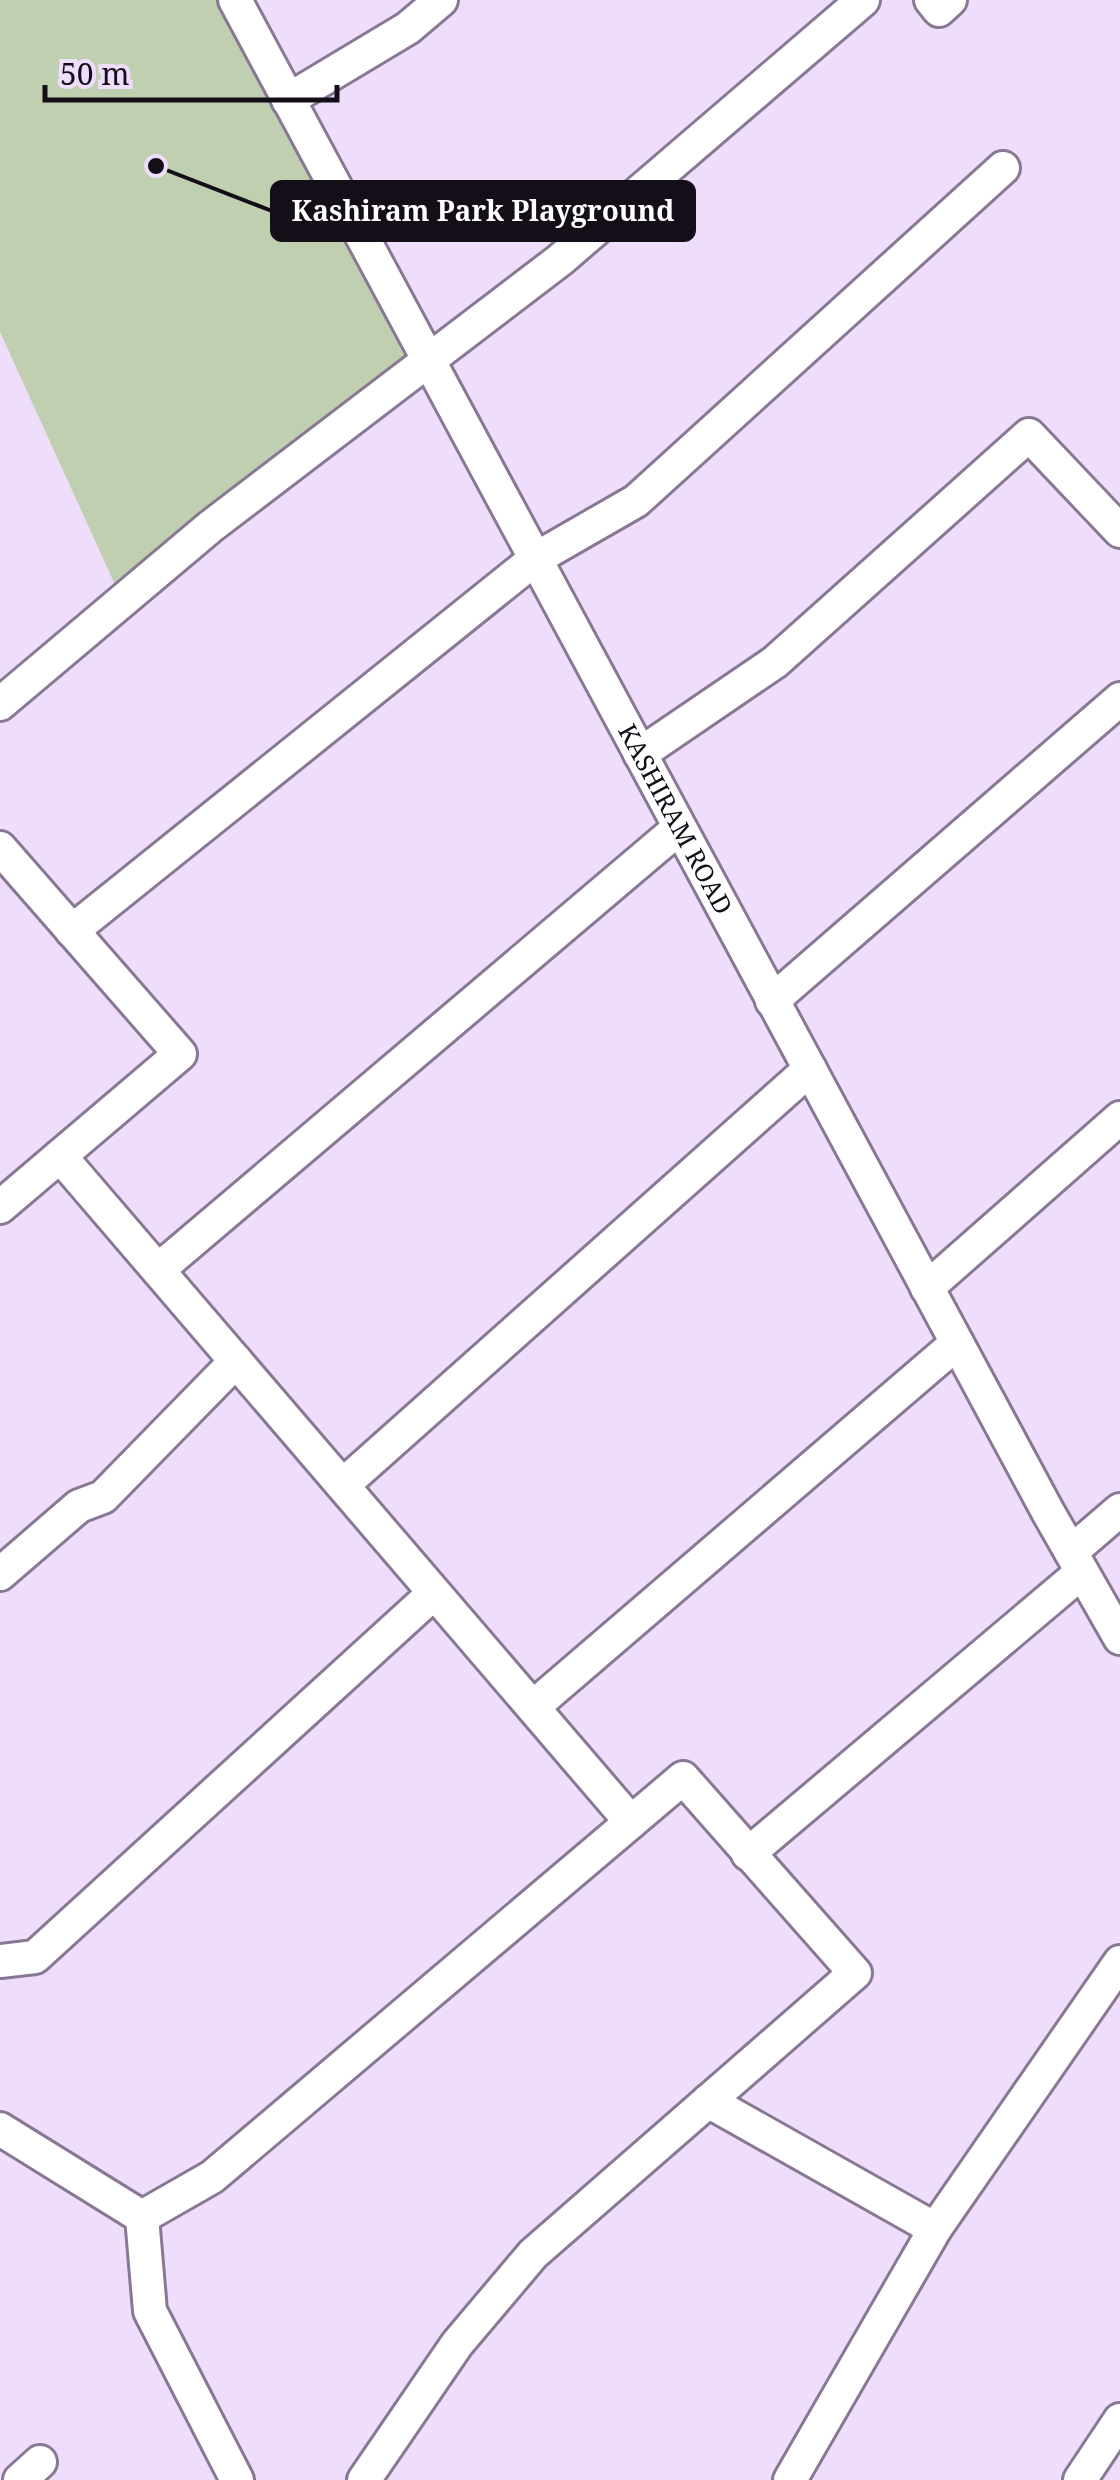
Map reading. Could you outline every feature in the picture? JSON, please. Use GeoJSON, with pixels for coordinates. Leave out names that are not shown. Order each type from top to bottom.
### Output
{"type":"FeatureCollection","features":[{"type":"Feature","properties":{"kind":"street","name":"KASHIRAM ROAD"},"geometry":{"type":"LineString","coordinates":[[235,0],[927,1288],[1120,1638]]}},
{"type":"Feature","properties":{"kind":"street"},"geometry":{"type":"LineString","coordinates":[[288,100],[408,28],[441,0]]}},
{"type":"Feature","properties":{"kind":"street"},"geometry":{"type":"LineString","coordinates":[[0,704],[210,527],[560,260],[863,0]]}},
{"type":"Feature","properties":{"kind":"street"},"geometry":{"type":"LineString","coordinates":[[931,0],[939,10],[950,0]]}},
{"type":"Feature","properties":{"kind":"street"},"geometry":{"type":"LineString","coordinates":[[72,931],[535,559],[636,502],[1003,168]]}},
{"type":"Feature","properties":{"kind":"street"},"geometry":{"type":"LineString","coordinates":[[640,754],[775,662],[1029,435],[1120,530]]}},
{"type":"Feature","properties":{"kind":"street"},"geometry":{"type":"LineString","coordinates":[[772,1001],[1118,704]]}},
{"type":"Feature","properties":{"kind":"street"},"geometry":{"type":"LineString","coordinates":[[158,1270],[680,828]]}},
{"type":"Feature","properties":{"kind":"street"},"geometry":{"type":"LineString","coordinates":[[0,848],[180,1054],[0,1208]]}},
{"type":"Feature","properties":{"kind":"street"},"geometry":{"type":"LineString","coordinates":[[342,1485],[810,1069]]}},
{"type":"Feature","properties":{"kind":"street"},"geometry":{"type":"LineString","coordinates":[[927,1288],[1120,1118]]}},
{"type":"Feature","properties":{"kind":"street"},"geometry":{"type":"LineString","coordinates":[[60,1156],[631,1822]]}},
{"type":"Feature","properties":{"kind":"street"},"geometry":{"type":"LineString","coordinates":[[533,1708],[957,1343]]}},
{"type":"Feature","properties":{"kind":"street"},"geometry":{"type":"LineString","coordinates":[[0,1574],[79,1506],[103,1497],[236,1360]]}},
{"type":"Feature","properties":{"kind":"street"},"geometry":{"type":"LineString","coordinates":[[748,1854],[1076,1562],[1120,1510]]}},
{"type":"Feature","properties":{"kind":"street"},"geometry":{"type":"LineString","coordinates":[[0,1961],[34,1957],[434,1592]]}},
{"type":"Feature","properties":{"kind":"street"},"geometry":{"type":"LineString","coordinates":[[142,2217],[212,2177],[683,1778],[855,1974],[533,2254],[457,2344],[364,2480]]}},
{"type":"Feature","properties":{"kind":"street"},"geometry":{"type":"LineString","coordinates":[[790,2480],[935,2229],[1120,1962]]}},
{"type":"Feature","properties":{"kind":"street"},"geometry":{"type":"LineString","coordinates":[[708,2100],[935,2229]]}},
{"type":"Feature","properties":{"kind":"street"},"geometry":{"type":"LineString","coordinates":[[0,2129],[142,2217]]}},
{"type":"Feature","properties":{"kind":"street"},"geometry":{"type":"LineString","coordinates":[[142,2217],[150,2312],[237,2480]]}},
{"type":"Feature","properties":{"kind":"street"},"geometry":{"type":"LineString","coordinates":[[1080,2480],[1120,2420]]}},
{"type":"Feature","properties":{"kind":"green space"},"geometry":{"type":"Polygon","coordinates":[[[0,0],[226,0],[408,354],[116,587],[0,332],[0,0]]]}},
{"type":"Feature","properties":{"kind":"place","name":"Kashiram Park Playground"},"geometry":{"type":"Point","coordinates":[156,166]}}]}
